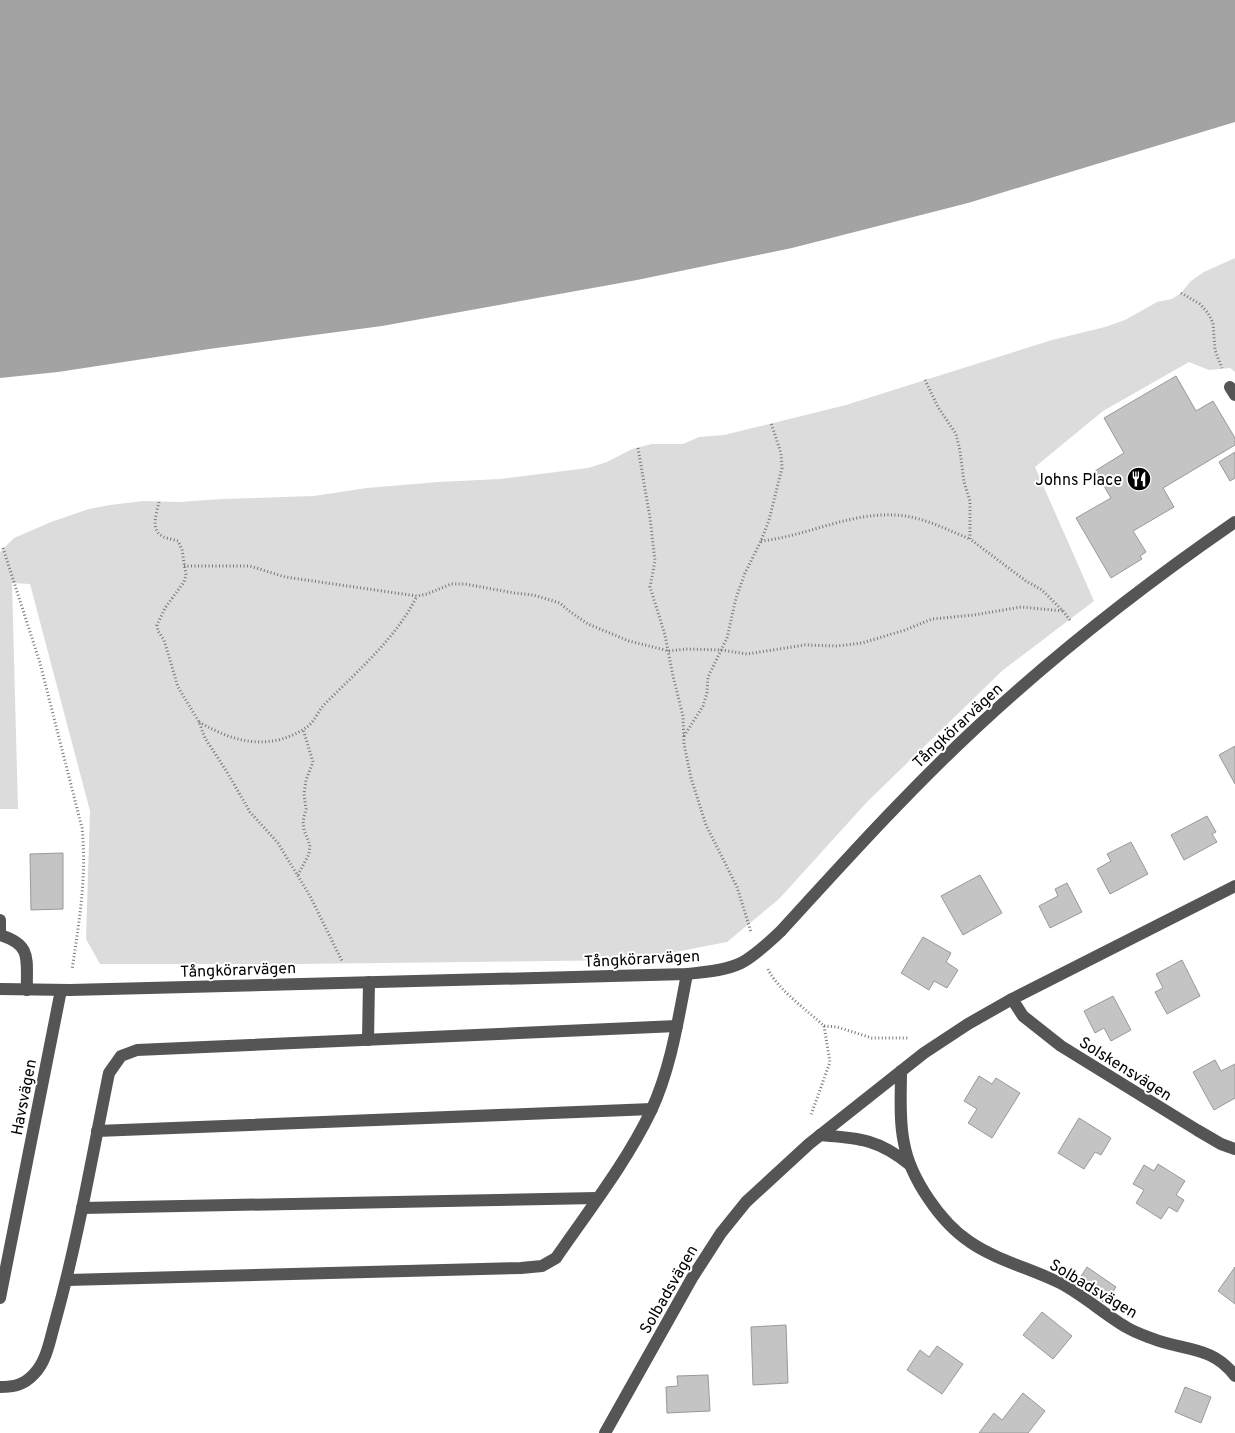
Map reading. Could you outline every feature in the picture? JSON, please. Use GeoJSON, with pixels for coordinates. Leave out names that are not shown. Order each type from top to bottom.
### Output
{"type":"FeatureCollection","features":[{"type":"Feature","properties":{"kind":"street","name":"Tångkörarvägen"},"geometry":{"type":"LineString","coordinates":[[0,989],[65,990],[686,974],[717,970],[740,963],[759,951],[781,931],[919,782],[978,726],[1110,613],[1235,522]]}},
{"type":"Feature","properties":{"kind":"street","name":"Solbadsvägen"},"geometry":{"type":"LineString","coordinates":[[605,1433],[692,1278],[720,1233],[746,1202],[809,1144],[924,1052],[1012,999],[1235,886]]}},
{"type":"Feature","properties":{"kind":"street"},"geometry":{"type":"LineString","coordinates":[[0,920],[0,935],[12,938],[21,944],[26,953],[27,990]]}},
{"type":"Feature","properties":{"kind":"street"},"geometry":{"type":"LineString","coordinates":[[67,1280],[542,1266],[556,1258],[633,1146],[652,1109],[670,1058],[686,974]]}},
{"type":"Feature","properties":{"kind":"street"},"geometry":{"type":"LineString","coordinates":[[368,1040],[369,982]]}},
{"type":"Feature","properties":{"kind":"street","name":"Havsvägen"},"geometry":{"type":"LineString","coordinates":[[0,1298],[65,990]]}},
{"type":"Feature","properties":{"kind":"street","name":"Solskensvägen"},"geometry":{"type":"LineString","coordinates":[[1012,999],[1023,1016],[1061,1046],[1197,1130],[1221,1144],[1235,1149]]}},
{"type":"Feature","properties":{"kind":"street"},"geometry":{"type":"LineString","coordinates":[[0,1387],[14,1387],[25,1382],[35,1373],[44,1358],[67,1280],[109,1073],[121,1056],[137,1050],[676,1026]]}},
{"type":"Feature","properties":{"kind":"street","name":"Solbadsvägen"},"geometry":{"type":"LineString","coordinates":[[901,1071],[901,1121],[904,1144],[910,1165],[938,1211],[956,1232],[986,1252],[1034,1270],[1063,1284],[1128,1328],[1162,1343],[1198,1350],[1214,1357],[1228,1367],[1235,1376]]}},
{"type":"Feature","properties":{"kind":"street"},"geometry":{"type":"LineString","coordinates":[[97,1131],[652,1109]]}},
{"type":"Feature","properties":{"kind":"street","name":"Solbadsvägen"},"geometry":{"type":"LineString","coordinates":[[820,1135],[857,1138],[882,1145],[896,1153],[910,1165]]}},
{"type":"Feature","properties":{"kind":"street"},"geometry":{"type":"LineString","coordinates":[[82,1208],[597,1198]]}},
{"type":"Feature","properties":{"kind":"path"},"geometry":{"type":"LineString","coordinates":[[1181,292],[1200,304],[1208,313],[1212,323],[1215,350],[1232,391]]}},
{"type":"Feature","properties":{"kind":"path"},"geometry":{"type":"LineString","coordinates":[[925,380],[938,407],[956,434],[964,482],[970,501],[970,539]]}},
{"type":"Feature","properties":{"kind":"path"},"geometry":{"type":"LineString","coordinates":[[684,737],[703,706],[707,693],[708,677],[727,638],[736,598],[769,520],[782,468],[781,453],[771,423]]}},
{"type":"Feature","properties":{"kind":"path"},"geometry":{"type":"LineString","coordinates":[[638,448],[655,561],[650,587],[669,651],[683,716],[684,744],[691,778],[706,825],[737,887],[747,923],[772,978],[824,1026],[830,1062],[804,1135],[809,1144]]}},
{"type":"Feature","properties":{"kind":"path"},"geometry":{"type":"LineString","coordinates":[[159,502],[155,528],[164,537],[178,541],[186,575],[184,582],[161,616],[158,625],[158,631],[164,640],[178,686],[205,738],[250,812],[278,844],[298,876],[331,937],[352,982]]}},
{"type":"Feature","properties":{"kind":"path"},"geometry":{"type":"LineString","coordinates":[[761,541],[782,539],[851,519],[889,515],[906,516],[970,539],[1026,581],[1042,590],[1063,611],[1082,636]]}},
{"type":"Feature","properties":{"kind":"path"},"geometry":{"type":"LineString","coordinates":[[2,548],[40,663],[82,828],[84,852],[80,917],[65,990]]}},
{"type":"Feature","properties":{"kind":"path"},"geometry":{"type":"LineString","coordinates":[[184,566],[250,566],[285,577],[417,596],[451,584],[465,584],[533,595],[560,603],[569,612],[588,624],[629,641],[669,651],[686,649],[721,650],[747,654],[806,645],[837,646],[862,643],[879,638],[906,630],[932,618],[974,615],[1021,607],[1063,611]]}},
{"type":"Feature","properties":{"kind":"path"},"geometry":{"type":"LineString","coordinates":[[198,722],[225,736],[238,740],[258,742],[273,741],[289,736],[309,726],[323,707],[388,640],[417,596]]}},
{"type":"Feature","properties":{"kind":"path"},"geometry":{"type":"LineString","coordinates":[[298,876],[309,854],[310,845],[304,830],[303,821],[306,809],[304,794],[306,780],[313,762],[303,729]]}},
{"type":"Feature","properties":{"kind":"path"},"geometry":{"type":"LineString","coordinates":[[824,1026],[837,1027],[872,1038],[914,1038],[924,1052]]}},
{"type":"Feature","properties":{"kind":"shaded area"},"geometry":{"type":"Polygon","coordinates":[[[0,0],[1235,0],[1235,122],[968,203],[792,248],[637,280],[382,326],[209,349],[58,372],[0,378],[0,0]]]}},
{"type":"Feature","properties":{"kind":"shaded area"},"geometry":{"type":"Polygon","coordinates":[[[1235,258],[1235,372],[1230,368],[1209,370],[1189,362],[1103,411],[1035,467],[1094,601],[1003,670],[867,802],[779,899],[727,942],[634,960],[100,964],[86,939],[90,811],[30,584],[12,583],[18,809],[0,809],[0,552],[14,538],[51,522],[89,509],[110,505],[143,501],[179,502],[314,496],[367,488],[500,479],[588,468],[607,462],[632,449],[652,444],[683,444],[699,437],[724,435],[846,405],[1052,340],[1105,327],[1125,320],[1157,302],[1172,299],[1181,293],[1191,281],[1204,272],[1235,258]]]}},
{"type":"Feature","properties":{"kind":"building","name":"Johns Place"},"geometry":{"type":"Polygon","coordinates":[[[1176,376],[1196,411],[1213,401],[1235,438],[1235,445],[1163,488],[1174,507],[1133,531],[1146,552],[1140,556],[1142,559],[1111,578],[1076,518],[1111,498],[1095,471],[1124,453],[1104,418],[1176,376]]]}},
{"type":"Feature","properties":{"kind":"building"},"geometry":{"type":"Polygon","coordinates":[[[1235,452],[1235,478],[1230,481],[1219,462],[1235,452]]]}},
{"type":"Feature","properties":{"kind":"building"},"geometry":{"type":"Polygon","coordinates":[[[1235,746],[1235,784],[1219,755],[1235,746]]]}},
{"type":"Feature","properties":{"kind":"building"},"geometry":{"type":"Polygon","coordinates":[[[1207,816],[1216,832],[1212,834],[1217,842],[1184,860],[1171,835],[1207,816]]]}},
{"type":"Feature","properties":{"kind":"building"},"geometry":{"type":"Polygon","coordinates":[[[1131,842],[1148,874],[1110,894],[1097,869],[1111,861],[1107,854],[1131,842]]]}},
{"type":"Feature","properties":{"kind":"building"},"geometry":{"type":"Polygon","coordinates":[[[63,853],[63,909],[31,910],[30,854],[63,853]]]}},
{"type":"Feature","properties":{"kind":"building"},"geometry":{"type":"Polygon","coordinates":[[[980,875],[1002,913],[963,935],[941,896],[980,875]]]}},
{"type":"Feature","properties":{"kind":"building"},"geometry":{"type":"Polygon","coordinates":[[[1067,883],[1082,912],[1050,928],[1039,906],[1058,896],[1055,889],[1067,883]]]}},
{"type":"Feature","properties":{"kind":"building"},"geometry":{"type":"Polygon","coordinates":[[[923,937],[951,953],[946,962],[958,970],[947,988],[934,981],[929,990],[901,973],[923,937]]]}},
{"type":"Feature","properties":{"kind":"building"},"geometry":{"type":"Polygon","coordinates":[[[1182,960],[1200,996],[1167,1014],[1155,992],[1163,988],[1156,974],[1182,960]]]}},
{"type":"Feature","properties":{"kind":"building"},"geometry":{"type":"Polygon","coordinates":[[[1113,996],[1131,1030],[1111,1041],[1104,1028],[1095,1033],[1084,1011],[1113,996]]]}},
{"type":"Feature","properties":{"kind":"building"},"geometry":{"type":"Polygon","coordinates":[[[1215,1060],[1221,1071],[1235,1064],[1235,1098],[1214,1110],[1193,1072],[1215,1060]]]}},
{"type":"Feature","properties":{"kind":"building"},"geometry":{"type":"Polygon","coordinates":[[[979,1076],[992,1084],[996,1078],[1020,1093],[992,1138],[968,1123],[977,1109],[964,1101],[979,1076]]]}},
{"type":"Feature","properties":{"kind":"building"},"geometry":{"type":"Polygon","coordinates":[[[1079,1118],[1111,1138],[1101,1155],[1095,1152],[1084,1169],[1058,1153],[1079,1118]]]}},
{"type":"Feature","properties":{"kind":"building"},"geometry":{"type":"Polygon","coordinates":[[[1158,1164],[1185,1181],[1176,1195],[1184,1200],[1177,1212],[1169,1207],[1161,1219],[1136,1203],[1144,1190],[1133,1184],[1144,1165],[1154,1171],[1158,1164]]]}},
{"type":"Feature","properties":{"kind":"building"},"geometry":{"type":"Polygon","coordinates":[[[1087,1267],[1116,1287],[1105,1303],[1076,1284],[1087,1267]]]}},
{"type":"Feature","properties":{"kind":"building"},"geometry":{"type":"Polygon","coordinates":[[[1235,1267],[1235,1304],[1218,1291],[1235,1267]]]}},
{"type":"Feature","properties":{"kind":"building"},"geometry":{"type":"Polygon","coordinates":[[[1042,1312],[1072,1336],[1053,1359],[1023,1335],[1042,1312]]]}},
{"type":"Feature","properties":{"kind":"building"},"geometry":{"type":"Polygon","coordinates":[[[786,1325],[788,1383],[753,1385],[751,1327],[786,1325]]]}},
{"type":"Feature","properties":{"kind":"building"},"geometry":{"type":"Polygon","coordinates":[[[937,1346],[963,1364],[942,1394],[907,1370],[920,1350],[929,1357],[937,1346]]]}},
{"type":"Feature","properties":{"kind":"building"},"geometry":{"type":"Polygon","coordinates":[[[708,1375],[710,1411],[667,1413],[666,1387],[678,1386],[677,1376],[708,1375]]]}},
{"type":"Feature","properties":{"kind":"building"},"geometry":{"type":"Polygon","coordinates":[[[1185,1387],[1211,1397],[1201,1423],[1175,1412],[1185,1387]]]}},
{"type":"Feature","properties":{"kind":"building"},"geometry":{"type":"Polygon","coordinates":[[[1023,1393],[1045,1411],[1028,1433],[979,1433],[994,1413],[1002,1420],[1023,1393]]]}},
{"type":"Feature","properties":{"kind":"place","name":"Johns Place"},"geometry":{"type":"Point","coordinates":[1139,479]}}]}
